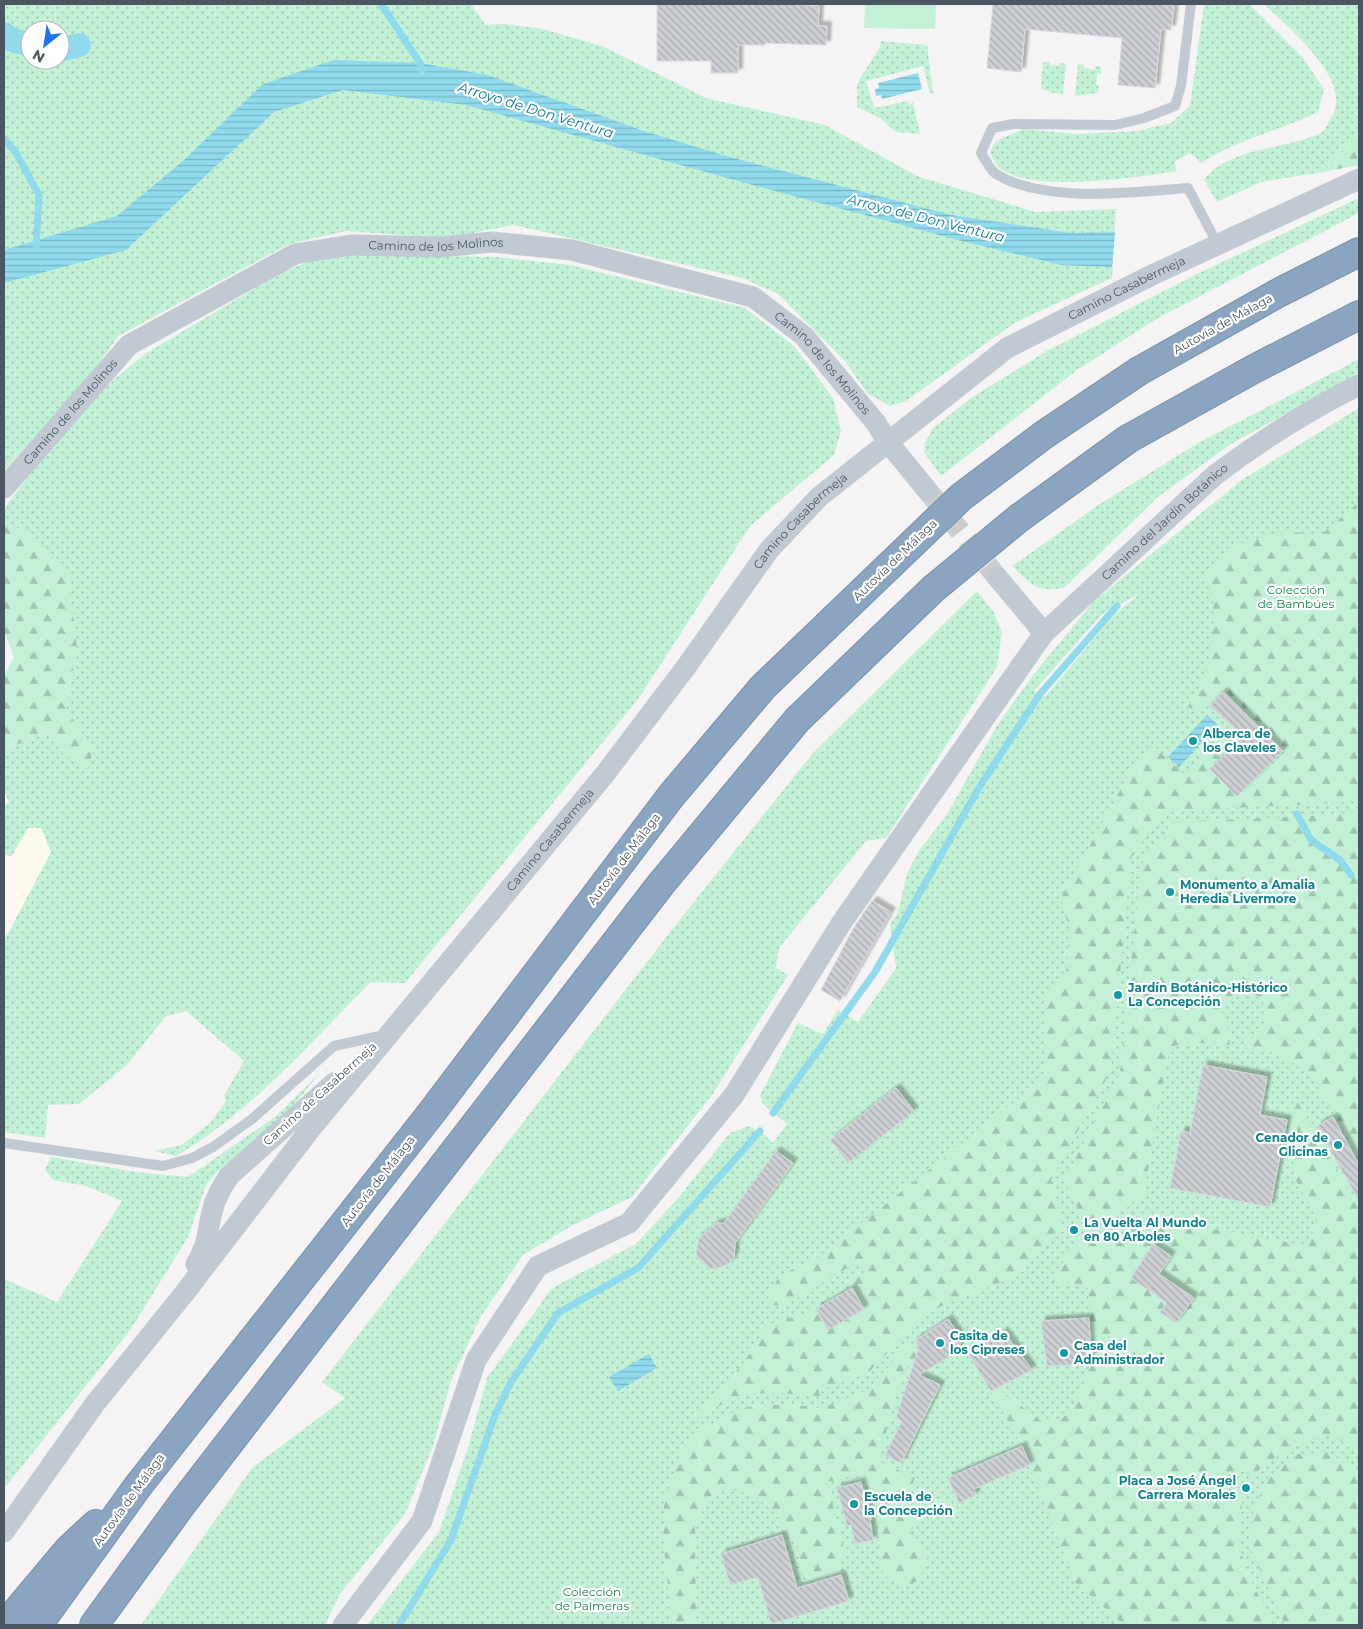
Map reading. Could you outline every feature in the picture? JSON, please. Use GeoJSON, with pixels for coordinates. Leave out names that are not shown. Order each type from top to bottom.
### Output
{"type":"FeatureCollection","features":[{"type":"Feature","properties":{"kind":"highway","name":"Autovía de Málaga"},"geometry":{"type":"LineString","coordinates":[[38,1625],[138,1486],[432,1112],[672,796],[763,687],[961,497],[1045,434],[1139,371],[1280,292],[1359,252]]}},
{"type":"Feature","properties":{"kind":"highway"},"geometry":{"type":"LineString","coordinates":[[94,1625],[182,1504],[661,884],[797,720],[933,589],[1019,518],[1128,439],[1252,370],[1359,315]]}},
{"type":"Feature","properties":{"kind":"highway"},"geometry":{"type":"LineString","coordinates":[[5,1625],[68,1549],[138,1486]]}},
{"type":"Feature","properties":{"kind":"street","name":"Camino Casabermeja"},"geometry":{"type":"LineString","coordinates":[[386,1035],[605,774],[686,667],[769,550],[819,497],[1007,348],[1218,245],[1359,179]]}},
{"type":"Feature","properties":{"kind":"street","name":"Camino de los Molinos"},"geometry":{"type":"LineString","coordinates":[[4,488],[129,345],[295,254],[351,245],[440,247],[492,242],[572,250],[753,297],[804,336],[876,423],[888,441]]}},
{"type":"Feature","properties":{"kind":"street","name":"Camino del Jardín Botánico"},"geometry":{"type":"LineString","coordinates":[[343,1625],[422,1521],[476,1360],[538,1266],[629,1223],[734,1095],[842,922],[1044,633],[1215,475],[1238,458],[1313,411],[1359,385]]}},
{"type":"Feature","properties":{"kind":"street"},"geometry":{"type":"LineString","coordinates":[[888,441],[927,490]]}},
{"type":"Feature","properties":{"kind":"street"},"geometry":{"type":"LineString","coordinates":[[997,577],[1044,633]]}},
{"type":"Feature","properties":{"kind":"street","name":"Camino de Casabermeja"},"geometry":{"type":"LineString","coordinates":[[386,1035],[312,1126],[178,1301],[175,1296],[206,1248],[212,1211],[218,1194],[229,1176],[386,1035]]}},
{"type":"Feature","properties":{"kind":"street"},"geometry":{"type":"LineString","coordinates":[[4,1532],[94,1405],[178,1301]]}},
{"type":"Feature","properties":{"kind":"lane"},"geometry":{"type":"LineString","coordinates":[[1191,4],[1181,86],[1175,106],[1144,118],[1115,125],[1013,124],[992,128],[981,152],[995,174],[1035,190],[1104,194],[1188,188],[1218,245]]}},
{"type":"Feature","properties":{"kind":"lane"},"geometry":{"type":"LineString","coordinates":[[4,1143],[163,1166],[192,1158],[213,1147],[252,1119],[334,1046],[386,1035]]}},
{"type":"Feature","properties":{"kind":"shaded area"},"geometry":{"type":"Polygon","coordinates":[[[51,731],[52,853],[4,941],[4,750],[51,731]]]}},
{"type":"Feature","properties":{"kind":"green space"},"geometry":{"type":"Polygon","coordinates":[[[4,4],[471,4],[486,25],[504,24],[542,29],[602,46],[706,98],[825,125],[917,176],[1035,212],[1116,209],[1112,278],[1016,322],[906,401],[890,406],[868,394],[845,361],[778,294],[742,278],[514,225],[446,238],[346,231],[289,244],[118,336],[89,378],[4,470],[4,4]]]}},
{"type":"Feature","properties":{"kind":"green space"},"geometry":{"type":"Polygon","coordinates":[[[865,4],[936,4],[935,29],[864,28],[865,4]]]}},
{"type":"Feature","properties":{"kind":"green space"},"geometry":{"type":"Polygon","coordinates":[[[1204,4],[1249,4],[1303,58],[1324,89],[1318,112],[1244,141],[1201,163],[1190,153],[1174,162],[1177,171],[1112,180],[1060,182],[1015,176],[997,165],[990,152],[996,141],[1023,129],[1077,134],[1136,131],[1171,123],[1190,106],[1204,4]]]}},
{"type":"Feature","properties":{"kind":"green space"},"geometry":{"type":"Polygon","coordinates":[[[1264,4],[1359,4],[1359,135],[1323,172],[1261,182],[1217,202],[1204,180],[1220,165],[1239,156],[1319,134],[1330,120],[1336,105],[1334,89],[1327,73],[1316,57],[1303,41],[1264,4]]]}},
{"type":"Feature","properties":{"kind":"green space"},"geometry":{"type":"Polygon","coordinates":[[[881,41],[927,45],[933,93],[930,94],[923,66],[866,81],[874,108],[908,101],[909,105],[913,103],[920,134],[896,132],[880,118],[857,107],[857,83],[880,47],[881,41]]]}},
{"type":"Feature","properties":{"kind":"green space"},"geometry":{"type":"Polygon","coordinates":[[[1043,62],[1050,62],[1050,65],[1059,66],[1060,63],[1066,64],[1063,94],[1053,93],[1041,88],[1043,62]]]}},
{"type":"Feature","properties":{"kind":"green space"},"geometry":{"type":"Polygon","coordinates":[[[1078,64],[1084,64],[1084,68],[1095,70],[1095,66],[1101,67],[1101,74],[1097,74],[1096,85],[1099,85],[1098,93],[1075,96],[1078,64]]]}},
{"type":"Feature","properties":{"kind":"green space"},"geometry":{"type":"Polygon","coordinates":[[[1359,135],[1359,165],[1323,172],[1359,135]]]}},
{"type":"Feature","properties":{"kind":"green space"},"geometry":{"type":"Polygon","coordinates":[[[1359,198],[1359,213],[1158,318],[1077,370],[941,476],[924,452],[925,443],[933,428],[971,398],[1045,352],[1199,273],[1359,198]]]}},
{"type":"Feature","properties":{"kind":"green space"},"geometry":{"type":"Polygon","coordinates":[[[352,255],[496,257],[570,265],[745,308],[794,346],[833,398],[841,431],[834,455],[750,526],[639,698],[405,983],[371,982],[255,1098],[230,1119],[176,1156],[154,1151],[182,1145],[210,1123],[226,1101],[224,1095],[244,1061],[186,1011],[165,1017],[127,1065],[79,1104],[48,1105],[45,1138],[4,1132],[4,941],[51,852],[41,828],[28,828],[11,857],[4,854],[4,805],[9,802],[4,791],[4,750],[51,731],[62,754],[93,752],[66,708],[77,648],[35,537],[4,521],[4,512],[8,503],[45,455],[110,383],[145,354],[279,274],[307,262],[352,255]]]}},
{"type":"Feature","properties":{"kind":"green space"},"geometry":{"type":"Polygon","coordinates":[[[1359,359],[1359,373],[1231,444],[1158,497],[1064,588],[1046,589],[1034,586],[1012,566],[1100,504],[1198,443],[1359,359]]]}},
{"type":"Feature","properties":{"kind":"green space","name":"Jardín Botánico-Histórico La Concepción"},"geometry":{"type":"Polygon","coordinates":[[[1359,408],[1359,1625],[367,1625],[439,1532],[468,1448],[487,1378],[552,1288],[636,1244],[679,1197],[730,1133],[748,1126],[760,1131],[773,1143],[787,1124],[763,1104],[760,1095],[798,1023],[823,1034],[838,1010],[858,1022],[896,968],[890,925],[898,912],[907,874],[918,852],[947,814],[998,724],[1034,674],[1094,601],[1243,479],[1359,408]],[[1139,594],[1102,614],[1034,691],[1045,697],[1113,616],[1139,594]]]}},
{"type":"Feature","properties":{"kind":"green space","name":"Colección de Bambúes"},"geometry":{"type":"Polygon","coordinates":[[[1359,502],[1359,799],[1339,803],[1165,811],[1131,858],[1111,1070],[1051,1180],[1063,1227],[1013,1277],[925,1313],[867,1374],[819,1390],[820,1397],[762,1393],[739,1397],[707,1412],[678,1431],[678,1428],[715,1394],[738,1369],[765,1326],[816,1309],[828,1330],[864,1309],[848,1283],[866,1271],[859,1261],[785,1305],[764,1306],[779,1276],[820,1256],[1017,1100],[1046,1070],[1046,997],[1067,969],[1069,929],[1061,898],[1129,774],[1152,744],[1185,775],[1231,726],[1272,765],[1286,750],[1223,689],[1198,715],[1188,706],[1201,683],[1210,655],[1214,611],[1212,593],[1206,576],[1238,544],[1284,531],[1321,535],[1359,502]]]}},
{"type":"Feature","properties":{"kind":"green space"},"geometry":{"type":"Polygon","coordinates":[[[4,521],[35,537],[68,570],[77,648],[66,708],[93,752],[87,770],[62,754],[51,731],[4,750],[4,676],[14,657],[4,631],[4,521]]]}},
{"type":"Feature","properties":{"kind":"green space"},"geometry":{"type":"Polygon","coordinates":[[[977,591],[993,611],[1002,632],[997,667],[886,838],[866,841],[779,948],[776,968],[788,975],[712,1095],[632,1197],[571,1226],[523,1255],[481,1316],[451,1381],[433,1446],[405,1514],[340,1594],[325,1625],[141,1625],[252,1468],[345,1398],[322,1382],[685,913],[813,753],[977,591]]]}},
{"type":"Feature","properties":{"kind":"green space"},"geometry":{"type":"Polygon","coordinates":[[[1359,811],[1359,1156],[1309,1072],[1278,1055],[1245,1048],[1247,1036],[1260,1030],[1264,1025],[1266,1012],[1263,1003],[1256,995],[1247,992],[1238,993],[1225,1004],[1223,1012],[1225,1022],[1232,1032],[1229,1045],[1203,1043],[1170,1046],[1143,1197],[1110,1219],[1083,1220],[1064,1180],[1120,1073],[1141,865],[1172,822],[1333,815],[1359,811]]]}},
{"type":"Feature","properties":{"kind":"green space"},"geometry":{"type":"Polygon","coordinates":[[[320,1073],[280,1122],[217,1172],[206,1185],[188,1237],[131,1329],[4,1489],[4,1279],[57,1302],[122,1201],[86,1186],[53,1180],[45,1170],[51,1157],[136,1172],[188,1177],[275,1117],[320,1073]]]}},
{"type":"Feature","properties":{"kind":"green space"},"geometry":{"type":"Polygon","coordinates":[[[1294,1096],[1357,1203],[1359,1202],[1359,1455],[1332,1434],[1288,1450],[1270,1461],[1251,1477],[1239,1468],[1234,1482],[1243,1495],[1240,1540],[1243,1561],[1273,1625],[1124,1625],[1075,1582],[1022,1446],[991,1391],[997,1388],[1041,1421],[1057,1420],[1071,1413],[1091,1364],[1088,1288],[1052,1282],[1078,1235],[1118,1237],[1160,1213],[1208,1228],[1309,1246],[1316,1218],[1294,1177],[1291,1122],[1294,1096]]]}},
{"type":"Feature","properties":{"kind":"green space"},"geometry":{"type":"Polygon","coordinates":[[[909,1344],[920,1358],[903,1371],[878,1461],[915,1478],[903,1503],[925,1513],[910,1532],[928,1555],[921,1579],[903,1588],[883,1575],[879,1548],[882,1542],[865,1473],[827,1482],[846,1557],[840,1557],[844,1573],[804,1580],[796,1541],[773,1511],[754,1495],[728,1489],[709,1500],[695,1525],[696,1625],[672,1625],[664,1548],[664,1503],[683,1448],[706,1427],[740,1409],[764,1405],[796,1405],[821,1408],[866,1391],[909,1344]]]}},
{"type":"Feature","properties":{"kind":"green space"},"geometry":{"type":"Polygon","coordinates":[[[1326,1452],[1359,1471],[1359,1625],[1285,1625],[1251,1550],[1253,1510],[1268,1478],[1298,1454],[1326,1452]]]}},
{"type":"Feature","properties":{"kind":"water","name":"Arroyo de Don Ventura"},"geometry":{"type":"Polygon","coordinates":[[[334,60],[420,63],[488,75],[641,130],[726,156],[951,215],[1071,233],[1115,232],[1112,267],[1061,265],[958,240],[466,105],[343,90],[274,112],[126,250],[4,283],[4,250],[117,216],[183,161],[263,84],[334,60]]]}},
{"type":"Feature","properties":{"kind":"water"},"geometry":{"type":"Polygon","coordinates":[[[918,73],[922,89],[882,99],[881,95],[876,96],[875,89],[879,88],[878,83],[918,73]]]}},
{"type":"Feature","properties":{"kind":"water","name":"Alberca de los Claveles"},"geometry":{"type":"Polygon","coordinates":[[[1207,715],[1218,725],[1179,767],[1168,757],[1207,715]]]}},
{"type":"Feature","properties":{"kind":"water"},"geometry":{"type":"Polygon","coordinates":[[[649,1354],[657,1368],[618,1391],[609,1377],[649,1354]]]}},
{"type":"Feature","properties":{"kind":"building"},"geometry":{"type":"Polygon","coordinates":[[[657,4],[781,4],[819,6],[818,26],[827,26],[826,45],[765,43],[765,45],[738,45],[738,73],[711,73],[711,61],[657,61],[657,4]]]}},
{"type":"Feature","properties":{"kind":"building"},"geometry":{"type":"Polygon","coordinates":[[[993,4],[1161,4],[1174,6],[1171,30],[1161,29],[1155,88],[1118,85],[1122,38],[1025,29],[1021,72],[987,68],[993,4]]]}},
{"type":"Feature","properties":{"kind":"building"},"geometry":{"type":"Polygon","coordinates":[[[1223,692],[1283,751],[1237,796],[1210,769],[1243,736],[1210,706],[1223,692]]]}},
{"type":"Feature","properties":{"kind":"building"},"geometry":{"type":"Polygon","coordinates":[[[872,901],[891,912],[840,1001],[821,990],[853,929],[872,901]]]}},
{"type":"Feature","properties":{"kind":"building"},"geometry":{"type":"Polygon","coordinates":[[[1203,1065],[1267,1077],[1260,1115],[1287,1120],[1270,1207],[1170,1188],[1181,1131],[1190,1133],[1203,1065]]]}},
{"type":"Feature","properties":{"kind":"building"},"geometry":{"type":"Polygon","coordinates":[[[896,1088],[914,1111],[848,1163],[830,1140],[896,1088]]]}},
{"type":"Feature","properties":{"kind":"building","name":"Cenador de Glicinas"},"geometry":{"type":"Polygon","coordinates":[[[1333,1117],[1359,1165],[1359,1201],[1317,1126],[1333,1117]]]}},
{"type":"Feature","properties":{"kind":"building"},"geometry":{"type":"Polygon","coordinates":[[[776,1151],[793,1163],[735,1243],[734,1257],[730,1263],[715,1269],[708,1268],[696,1256],[698,1240],[717,1223],[724,1223],[776,1151]]]}},
{"type":"Feature","properties":{"kind":"building"},"geometry":{"type":"Polygon","coordinates":[[[1153,1244],[1171,1256],[1159,1274],[1194,1298],[1176,1323],[1160,1312],[1167,1303],[1131,1278],[1153,1244]]]}},
{"type":"Feature","properties":{"kind":"building"},"geometry":{"type":"Polygon","coordinates":[[[852,1288],[864,1309],[828,1330],[816,1309],[852,1288]]]}},
{"type":"Feature","properties":{"kind":"building"},"geometry":{"type":"Polygon","coordinates":[[[1089,1318],[1091,1364],[1047,1366],[1041,1321],[1089,1318]]]}},
{"type":"Feature","properties":{"kind":"building"},"geometry":{"type":"Polygon","coordinates":[[[948,1319],[962,1340],[957,1351],[919,1375],[940,1385],[901,1463],[885,1455],[902,1421],[896,1418],[919,1347],[915,1341],[948,1319]]]}},
{"type":"Feature","properties":{"kind":"building"},"geometry":{"type":"Polygon","coordinates":[[[1004,1332],[1032,1370],[991,1391],[969,1355],[1004,1332]]]}},
{"type":"Feature","properties":{"kind":"building"},"geometry":{"type":"Polygon","coordinates":[[[1022,1446],[1030,1465],[974,1489],[976,1495],[959,1503],[948,1478],[1022,1446]]]}},
{"type":"Feature","properties":{"kind":"building","name":"Escuela de la Concepción"},"geometry":{"type":"Polygon","coordinates":[[[861,1482],[871,1520],[873,1540],[855,1544],[851,1525],[847,1526],[837,1488],[861,1482]]]}},
{"type":"Feature","properties":{"kind":"building"},"geometry":{"type":"Polygon","coordinates":[[[782,1535],[797,1588],[841,1575],[849,1601],[771,1624],[758,1577],[730,1585],[721,1554],[782,1535]]]}},
{"type":"Feature","properties":{"kind":"waterway"},"geometry":{"type":"LineString","coordinates":[[381,4],[420,63],[422,71]]}},
{"type":"Feature","properties":{"kind":"waterway"},"geometry":{"type":"LineString","coordinates":[[4,34],[12,40],[20,42]]}},
{"type":"Feature","properties":{"kind":"waterway"},"geometry":{"type":"LineString","coordinates":[[70,47],[79,45]]}},
{"type":"Feature","properties":{"kind":"waterway"},"geometry":{"type":"LineString","coordinates":[[4,139],[15,151],[39,195],[36,248]]}},
{"type":"Feature","properties":{"kind":"waterway"},"geometry":{"type":"LineString","coordinates":[[773,1113],[875,972],[980,786],[1040,694],[1117,606]]}},
{"type":"Feature","properties":{"kind":"waterway"},"geometry":{"type":"LineString","coordinates":[[1297,814],[1311,840],[1340,860],[1351,875]]}},
{"type":"Feature","properties":{"kind":"waterway"},"geometry":{"type":"LineString","coordinates":[[399,1625],[451,1540],[495,1415],[511,1382],[558,1313],[638,1268],[760,1131]]}},
{"type":"Feature","properties":{"kind":"tunnel"},"geometry":{"type":"LineString","coordinates":[[927,490],[997,577]]}},
{"type":"Feature","properties":{"kind":"place","name":"Alberca de los Claveles"},"geometry":{"type":"Point","coordinates":[1193,741]}},
{"type":"Feature","properties":{"kind":"place","name":"Monumento a Amalia Heredia Livermore"},"geometry":{"type":"Point","coordinates":[1170,892]}},
{"type":"Feature","properties":{"kind":"place","name":"Jardín Botánico-Histórico La Concepción"},"geometry":{"type":"Point","coordinates":[1118,995]}},
{"type":"Feature","properties":{"kind":"place","name":"Cenador de Glicinas"},"geometry":{"type":"Point","coordinates":[1338,1145]}},
{"type":"Feature","properties":{"kind":"place","name":"La Vuelta Al Mundo en 80 Arboles"},"geometry":{"type":"Point","coordinates":[1074,1230]}},
{"type":"Feature","properties":{"kind":"place","name":"Casita de los Cipreses"},"geometry":{"type":"Point","coordinates":[940,1343]}},
{"type":"Feature","properties":{"kind":"place","name":"Casa del Administrador"},"geometry":{"type":"Point","coordinates":[1064,1353]}},
{"type":"Feature","properties":{"kind":"place","name":"Placa a José Ángel Carrera Morales"},"geometry":{"type":"Point","coordinates":[1246,1488]}},
{"type":"Feature","properties":{"kind":"place","name":"Escuela de la Concepción"},"geometry":{"type":"Point","coordinates":[854,1504]}},
{"type":"Feature","properties":{"kind":"park label","name":"Colección de Palmeras"},"geometry":{"type":"Point","coordinates":[592,1599]}}]}
